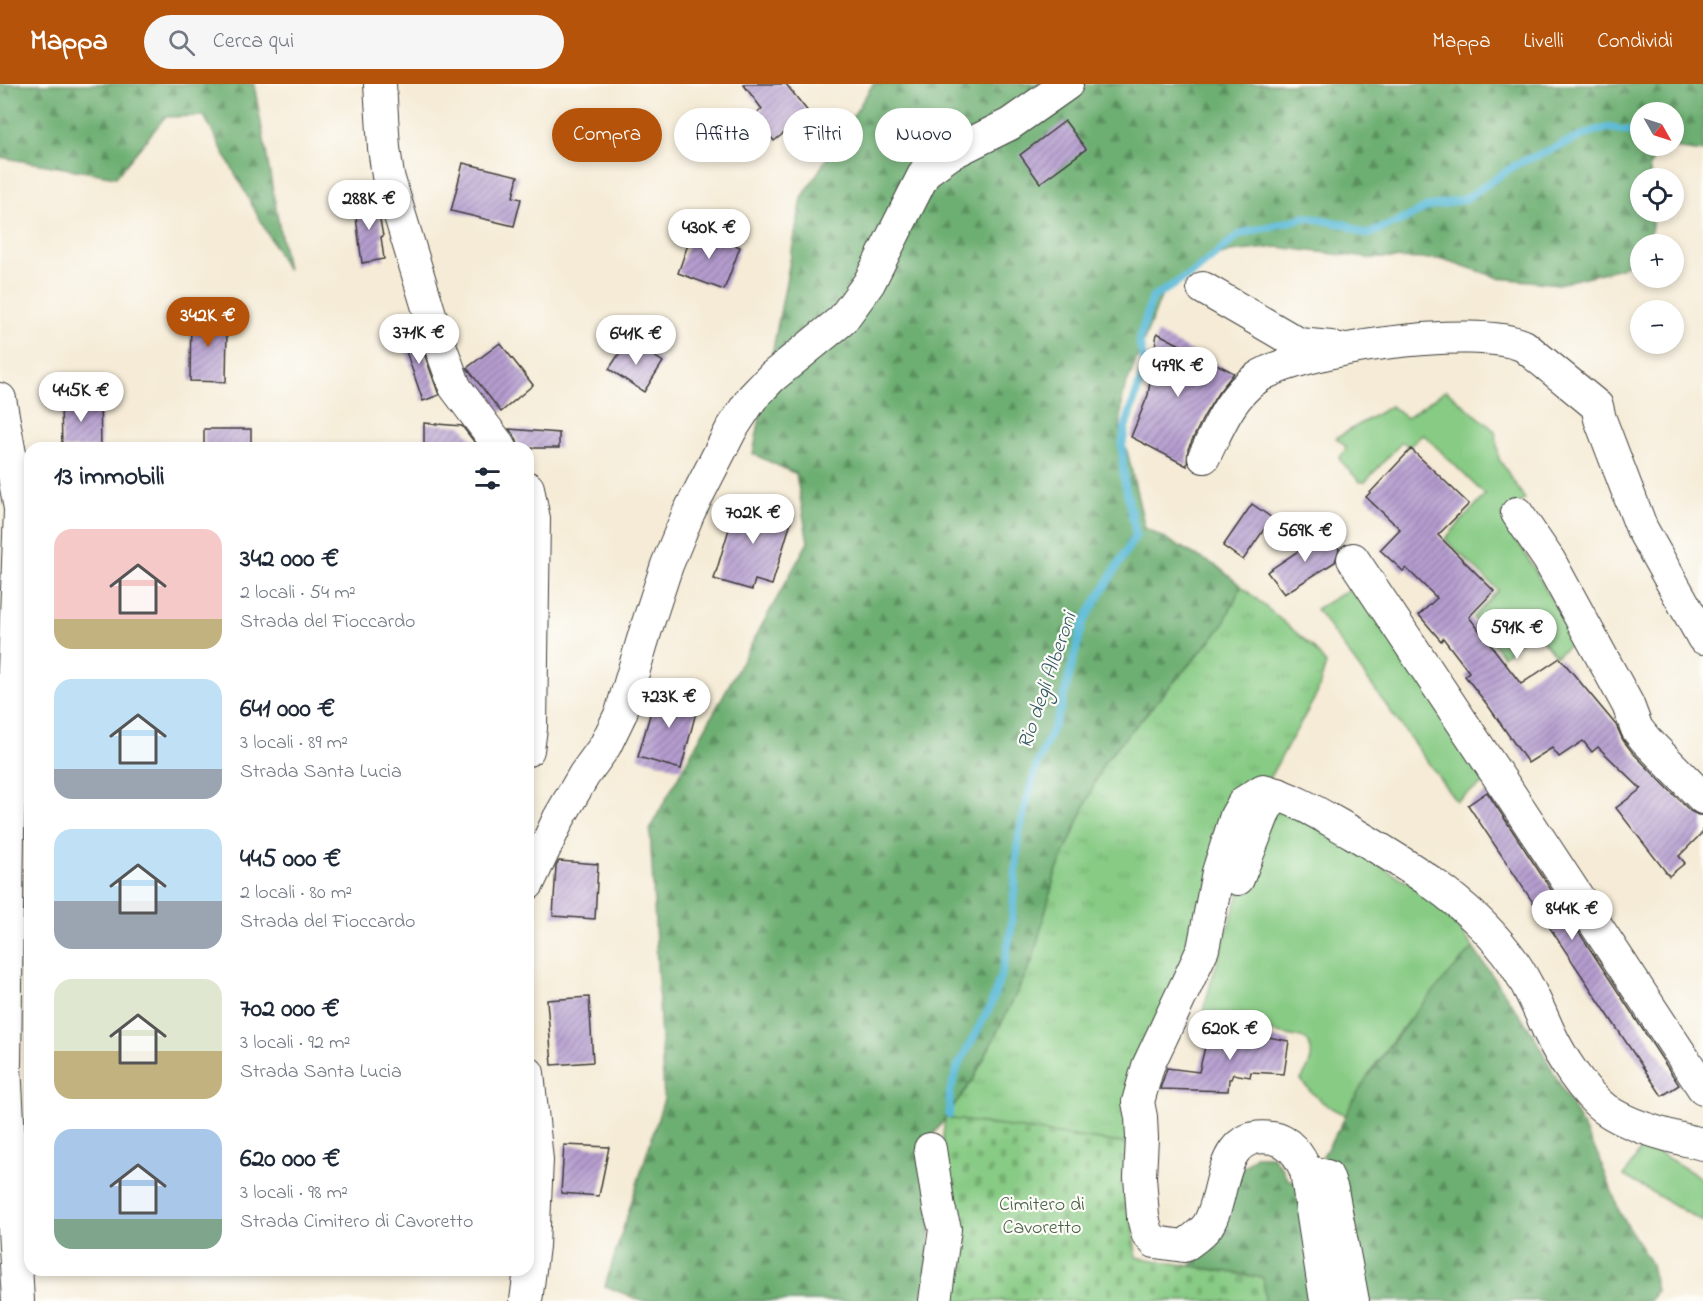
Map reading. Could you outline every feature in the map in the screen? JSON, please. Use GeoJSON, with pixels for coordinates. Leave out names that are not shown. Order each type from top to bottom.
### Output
{"type":"FeatureCollection","features":[{"type":"Feature","properties":{"kind":"street"},"geometry":{"type":"LineString","coordinates":[[380,84],[388,176],[435,331],[455,387],[496,442]]}},
{"type":"Feature","properties":{"kind":"street"},"geometry":{"type":"LineString","coordinates":[[534,871],[559,818],[584,775],[605,746],[621,713],[663,575],[689,512],[726,439],[752,398],[772,377],[842,320],[869,283],[925,172],[950,154],[1010,124],[1067,84]]}},
{"type":"Feature","properties":{"kind":"street"},"geometry":{"type":"LineString","coordinates":[[1203,288],[1299,344],[1347,349]]}},
{"type":"Feature","properties":{"kind":"street"},"geometry":{"type":"LineString","coordinates":[[1204,457],[1238,395],[1257,378],[1294,361],[1347,349],[1422,339],[1512,341],[1524,346],[1597,406],[1642,529],[1703,638]]}},
{"type":"Feature","properties":{"kind":"street"},"geometry":{"type":"LineString","coordinates":[[0,399],[20,509],[18,959],[3,1066],[18,1301]]}},
{"type":"Feature","properties":{"kind":"street"},"geometry":{"type":"LineString","coordinates":[[1517,513],[1549,560],[1628,705],[1638,729],[1703,798]]}},
{"type":"Feature","properties":{"kind":"street"},"geometry":{"type":"LineString","coordinates":[[1353,559],[1703,1088]]}},
{"type":"Feature","properties":{"kind":"street"},"geometry":{"type":"LineString","coordinates":[[1142,1138],[1158,1078],[1174,1044],[1192,1022],[1251,841],[1266,808],[1267,795]]}},
{"type":"Feature","properties":{"kind":"street"},"geometry":{"type":"LineString","coordinates":[[1326,1301],[1306,1171],[1301,1159],[1280,1139],[1258,1137],[1249,1139],[1234,1151],[1225,1170],[1208,1224],[1184,1246],[1155,1242],[1147,1233],[1143,1217],[1140,1177],[1142,1138],[1138,1102],[1141,1086],[1156,1048],[1203,949],[1218,872],[1236,816],[1244,802],[1267,795],[1322,815],[1405,864],[1454,900],[1484,926],[1507,952],[1560,1052],[1590,1094],[1619,1118],[1703,1144]]}},
{"type":"Feature","properties":{"kind":"street"},"geometry":{"type":"LineString","coordinates":[[534,1134],[537,1160],[534,1224]]}},
{"type":"Feature","properties":{"kind":"street"},"geometry":{"type":"LineString","coordinates":[[930,1149],[939,1208],[945,1229],[935,1301]]}},
{"type":"Feature","properties":{"kind":"street"},"geometry":{"type":"LineString","coordinates":[[1306,1171],[1327,1176],[1332,1190],[1353,1301]]}},
{"type":"Feature","properties":{"kind":"street"},"geometry":{"type":"LineString","coordinates":[[527,1301],[530,1276]]}},
{"type":"Feature","properties":{"kind":"green space"},"geometry":{"type":"Polygon","coordinates":[[[0,84],[254,84],[287,270],[204,116],[165,117],[116,177],[0,157],[0,84]]]}},
{"type":"Feature","properties":{"kind":"green space"},"geometry":{"type":"Polygon","coordinates":[[[873,84],[1703,84],[1703,152],[1684,150],[1684,102],[1630,102],[1630,156],[1656,156],[1649,168],[1630,168],[1630,222],[1652,222],[1652,226],[1650,234],[1630,234],[1630,261],[1621,268],[1558,284],[1499,278],[1443,259],[1368,258],[1277,247],[1231,252],[1203,260],[1161,297],[1123,394],[1120,430],[1145,528],[1218,567],[1241,586],[1222,627],[1104,762],[1055,875],[1032,962],[974,1078],[934,1134],[927,1139],[931,1221],[926,1301],[642,1301],[605,1286],[664,1099],[650,828],[808,542],[796,474],[753,454],[802,198],[824,162],[863,162],[863,108],[858,108],[873,84]]]}},
{"type":"Feature","properties":{"kind":"green space"},"geometry":{"type":"Polygon","coordinates":[[[1446,390],[1495,431],[1499,459],[1525,499],[1501,516],[1525,553],[1575,641],[1556,656],[1534,631],[1503,656],[1473,618],[1498,590],[1445,539],[1485,495],[1423,434],[1409,447],[1401,443],[1365,482],[1360,482],[1339,459],[1346,449],[1336,438],[1391,406],[1406,418],[1446,390]]]}},
{"type":"Feature","properties":{"kind":"green space"},"geometry":{"type":"Polygon","coordinates":[[[1358,584],[1489,780],[1456,801],[1316,609],[1358,584]]]}},
{"type":"Feature","properties":{"kind":"green space"},"geometry":{"type":"Polygon","coordinates":[[[1241,586],[1312,646],[1326,664],[1317,694],[1250,812],[1128,1144],[945,1118],[974,1078],[1032,962],[1055,875],[1104,762],[1222,627],[1241,586]]]}},
{"type":"Feature","properties":{"kind":"green space"},"geometry":{"type":"Polygon","coordinates":[[[1288,810],[1425,893],[1462,932],[1473,948],[1387,1048],[1346,1115],[1321,1101],[1301,1080],[1309,1065],[1311,1055],[1306,1039],[1207,1018],[1204,1007],[1243,882],[1263,834],[1274,811],[1288,810]]]}},
{"type":"Feature","properties":{"kind":"green space"},"geometry":{"type":"Polygon","coordinates":[[[1473,948],[1533,1034],[1599,1157],[1620,1213],[1651,1264],[1656,1291],[1650,1301],[1265,1301],[1263,1278],[1190,1266],[1215,1240],[1240,1171],[1255,1156],[1272,1156],[1282,1168],[1287,1179],[1299,1183],[1317,1166],[1359,1088],[1422,1003],[1473,948]]]}},
{"type":"Feature","properties":{"kind":"green space","name":"Cimitero di Cavoretto"},"geometry":{"type":"Polygon","coordinates":[[[945,1118],[1128,1144],[1136,1257],[1263,1278],[1265,1301],[942,1301],[944,1286],[956,1275],[961,1246],[950,1198],[951,1183],[938,1181],[945,1118]]]}},
{"type":"Feature","properties":{"kind":"green space"},"geometry":{"type":"Polygon","coordinates":[[[1644,1144],[1703,1179],[1703,1222],[1624,1176],[1644,1144]]]}},
{"type":"Feature","properties":{"kind":"building"},"geometry":{"type":"Polygon","coordinates":[[[743,84],[786,84],[805,108],[783,108],[783,134],[774,141],[771,137],[771,108],[761,108],[743,84]]]}},
{"type":"Feature","properties":{"kind":"building"},"geometry":{"type":"Polygon","coordinates":[[[1065,121],[1086,149],[1040,183],[1020,155],[1065,121]]]}},
{"type":"Feature","properties":{"kind":"building"},"geometry":{"type":"Polygon","coordinates":[[[463,163],[518,176],[513,197],[521,199],[514,226],[451,211],[463,163]]]}},
{"type":"Feature","properties":{"kind":"building"},"geometry":{"type":"Polygon","coordinates":[[[376,199],[383,236],[381,237],[384,259],[362,263],[354,202],[376,199]]]}},
{"type":"Feature","properties":{"kind":"building"},"geometry":{"type":"Polygon","coordinates":[[[693,230],[740,247],[724,290],[678,273],[693,230]]]}},
{"type":"Feature","properties":{"kind":"building"},"geometry":{"type":"Polygon","coordinates":[[[191,311],[220,312],[220,327],[227,327],[226,382],[190,381],[191,311]]]}},
{"type":"Feature","properties":{"kind":"building"},"geometry":{"type":"Polygon","coordinates":[[[415,328],[439,395],[423,401],[400,334],[415,328]]]}},
{"type":"Feature","properties":{"kind":"building"},"geometry":{"type":"Polygon","coordinates":[[[1157,333],[1234,373],[1204,416],[1188,449],[1187,466],[1131,437],[1148,395],[1157,333]]]}},
{"type":"Feature","properties":{"kind":"building"},"geometry":{"type":"Polygon","coordinates":[[[629,339],[663,362],[644,392],[609,369],[629,339]]]}},
{"type":"Feature","properties":{"kind":"building"},"geometry":{"type":"Polygon","coordinates":[[[500,343],[533,385],[501,412],[467,368],[500,343]]]}},
{"type":"Feature","properties":{"kind":"building"},"geometry":{"type":"Polygon","coordinates":[[[100,397],[101,442],[62,442],[61,398],[100,397]]]}},
{"type":"Feature","properties":{"kind":"building"},"geometry":{"type":"Polygon","coordinates":[[[424,423],[462,426],[474,442],[424,442],[424,423]]]}},
{"type":"Feature","properties":{"kind":"building"},"geometry":{"type":"Polygon","coordinates":[[[204,429],[251,429],[251,442],[204,442],[204,429]]]}},
{"type":"Feature","properties":{"kind":"building"},"geometry":{"type":"Polygon","coordinates":[[[509,429],[559,433],[559,448],[534,448],[534,442],[517,442],[509,429]]]}},
{"type":"Feature","properties":{"kind":"building"},"geometry":{"type":"Polygon","coordinates":[[[1411,449],[1469,504],[1438,535],[1494,591],[1469,617],[1521,684],[1560,658],[1616,725],[1623,740],[1633,753],[1690,811],[1703,815],[1703,832],[1679,856],[1685,863],[1669,876],[1616,808],[1641,789],[1598,747],[1592,752],[1583,741],[1559,757],[1552,748],[1528,763],[1465,676],[1469,672],[1443,638],[1441,641],[1419,615],[1437,598],[1406,568],[1403,571],[1380,550],[1400,529],[1366,497],[1411,449]]]}},
{"type":"Feature","properties":{"kind":"building"},"geometry":{"type":"Polygon","coordinates":[[[738,499],[793,515],[772,585],[755,580],[752,590],[714,579],[738,499]]]}},
{"type":"Feature","properties":{"kind":"building"},"geometry":{"type":"Polygon","coordinates":[[[1252,504],[1272,518],[1243,560],[1223,546],[1252,504]]]}},
{"type":"Feature","properties":{"kind":"building"},"geometry":{"type":"Polygon","coordinates":[[[1328,531],[1339,549],[1335,562],[1284,594],[1267,572],[1328,531]]]}},
{"type":"Feature","properties":{"kind":"building"},"geometry":{"type":"Polygon","coordinates":[[[657,690],[699,701],[681,769],[638,757],[657,690]]]}},
{"type":"Feature","properties":{"kind":"building"},"geometry":{"type":"Polygon","coordinates":[[[1487,792],[1679,1085],[1662,1096],[1468,805],[1487,792]]]}},
{"type":"Feature","properties":{"kind":"building"},"geometry":{"type":"Polygon","coordinates":[[[559,861],[598,864],[595,919],[553,916],[556,866],[559,861]]]}},
{"type":"Feature","properties":{"kind":"building"},"geometry":{"type":"Polygon","coordinates":[[[589,997],[593,1062],[552,1065],[547,1000],[589,997]]]}},
{"type":"Feature","properties":{"kind":"building"},"geometry":{"type":"Polygon","coordinates":[[[1210,1026],[1289,1041],[1284,1074],[1251,1072],[1250,1077],[1233,1074],[1229,1079],[1228,1091],[1160,1089],[1167,1068],[1199,1072],[1210,1026]]]}},
{"type":"Feature","properties":{"kind":"building"},"geometry":{"type":"Polygon","coordinates":[[[564,1145],[609,1147],[599,1196],[561,1193],[564,1145]]]}},
{"type":"Feature","properties":{"kind":"waterway","name":"Rio degli Alberoni"},"geometry":{"type":"LineString","coordinates":[[949,1115],[950,1092],[958,1066],[991,1005],[1003,969],[1011,931],[1019,835],[1036,768],[1061,708],[1083,623],[1136,535],[1124,479],[1122,446],[1125,428],[1145,367],[1139,340],[1152,298],[1194,272],[1240,234],[1307,217],[1347,225],[1364,234],[1369,234],[1427,207],[1465,199],[1517,164],[1594,131],[1609,128],[1630,131]]}}]}
